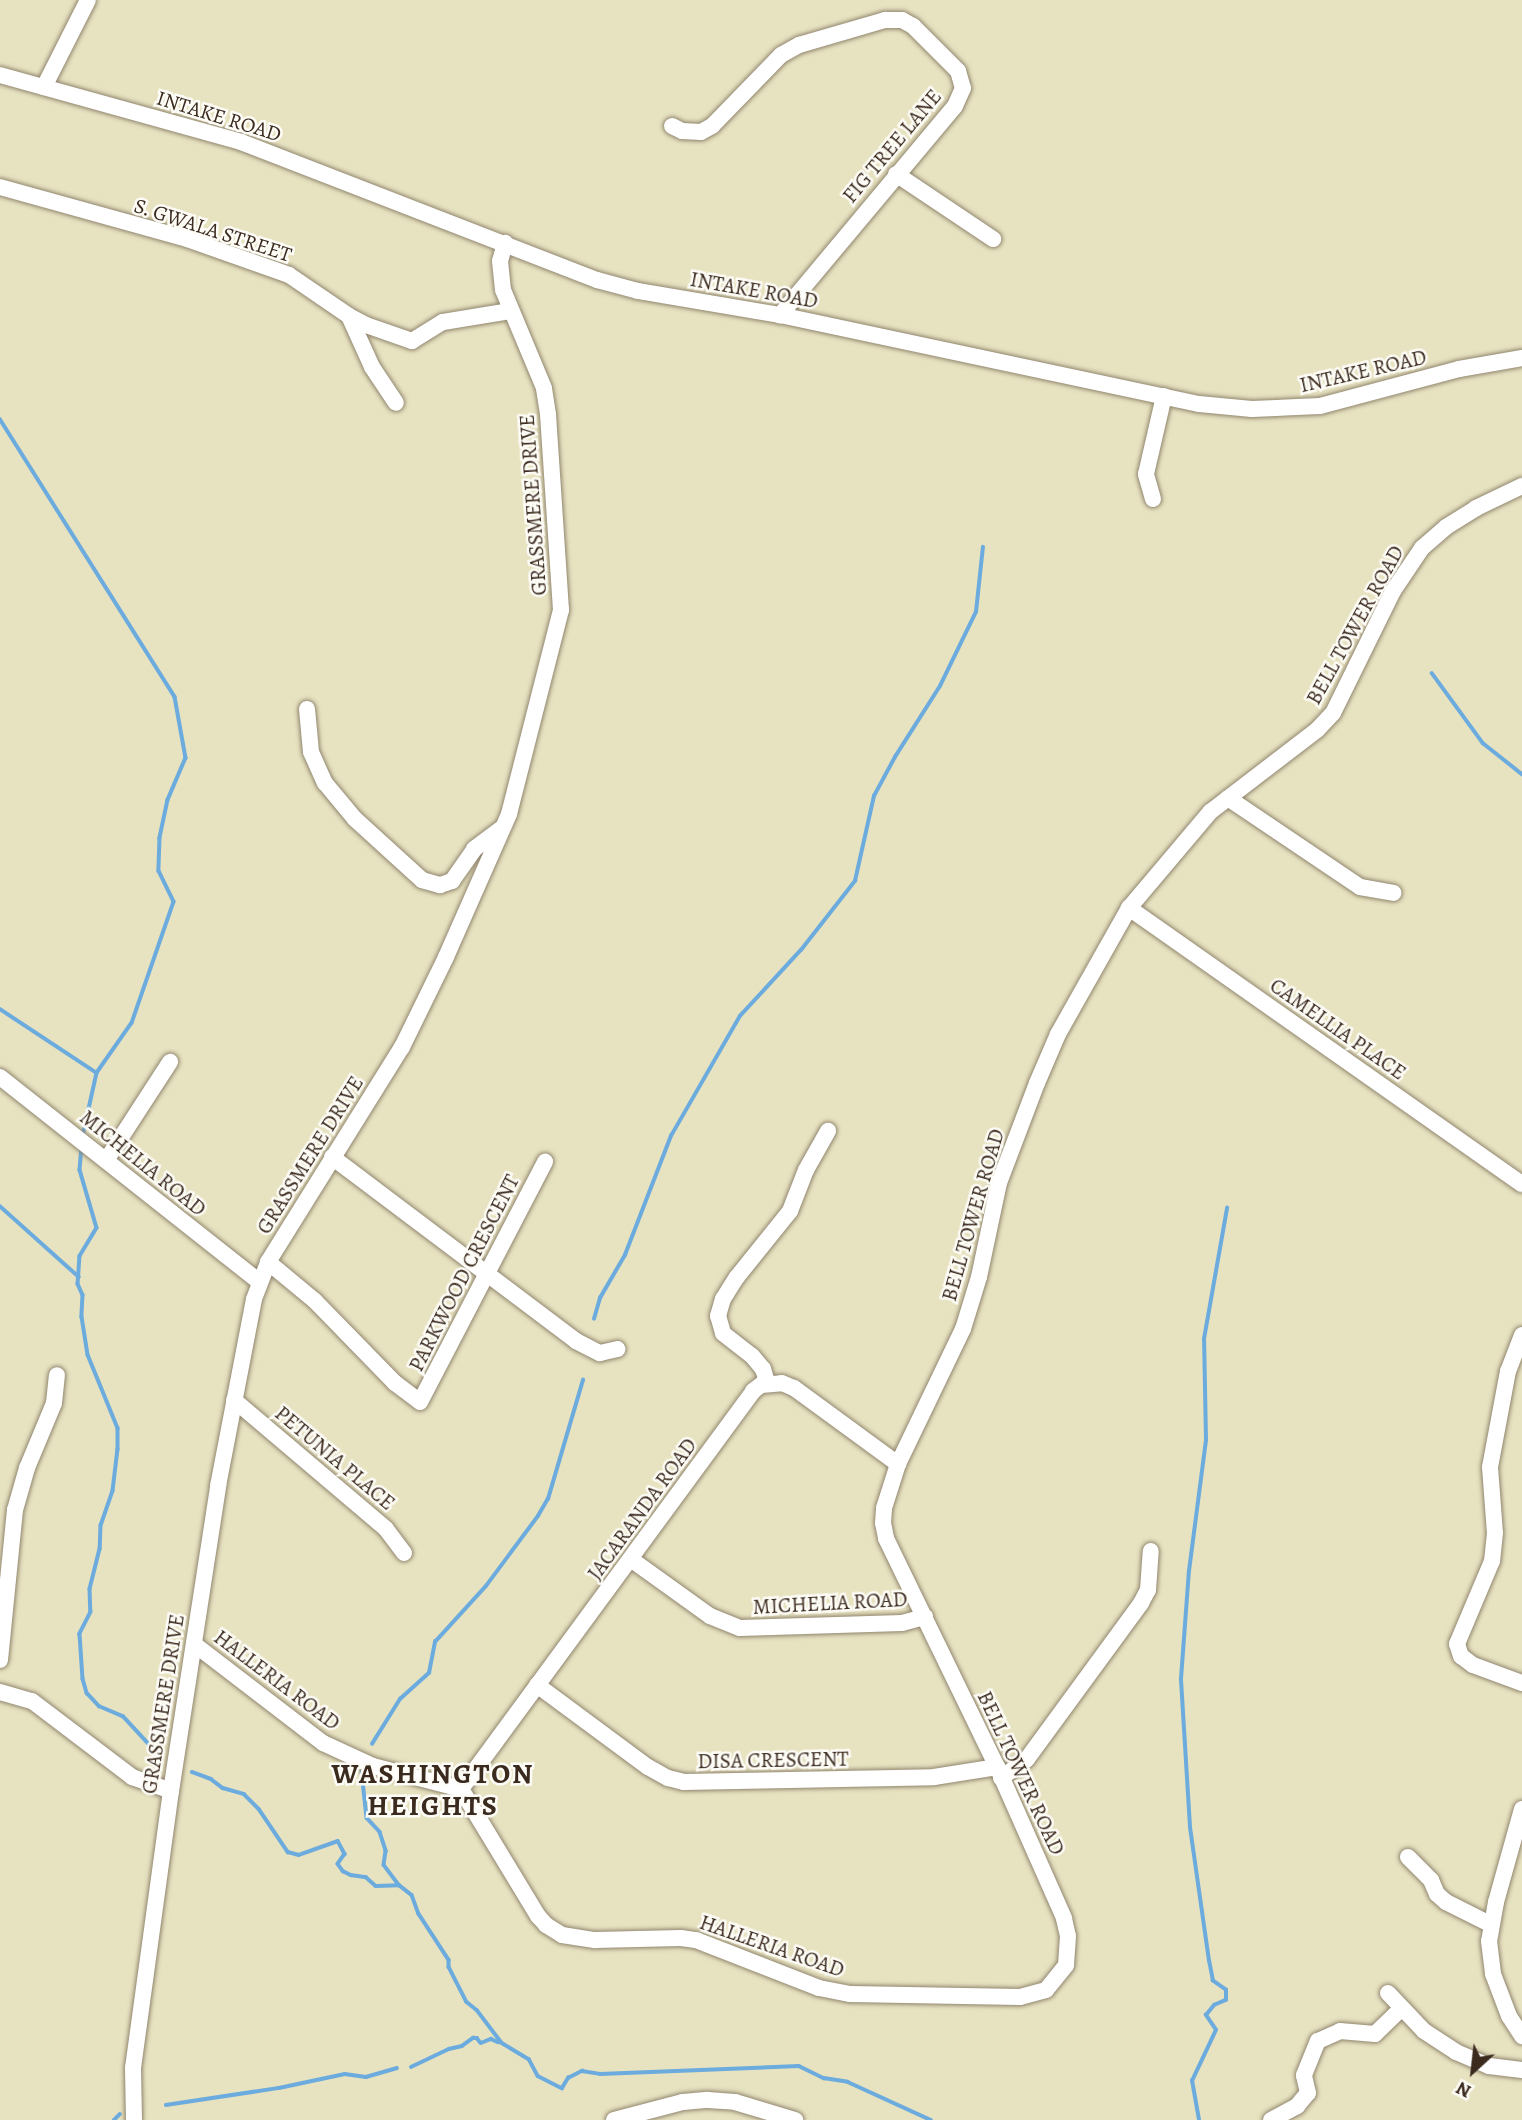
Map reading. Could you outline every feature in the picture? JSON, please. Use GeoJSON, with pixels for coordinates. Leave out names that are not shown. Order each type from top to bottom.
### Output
{"type":"FeatureCollection","features":[{"type":"Feature","properties":{"kind":"street"},"geometry":{"type":"LineString","coordinates":[[44,87],[88,0]]}},
{"type":"Feature","properties":{"kind":"street","name":"FIG TREE LANE"},"geometry":{"type":"LineString","coordinates":[[672,126],[691,133],[701,132],[712,126],[781,55],[799,45],[885,20],[902,20],[913,26],[958,71],[963,88],[955,106],[780,314]]}},
{"type":"Feature","properties":{"kind":"street","name":"INTAKE ROAD"},"geometry":{"type":"LineString","coordinates":[[0,75],[241,142],[611,284],[780,314],[1164,397],[1229,408],[1287,409],[1320,405],[1459,369],[1522,358]]}},
{"type":"Feature","properties":{"kind":"street"},"geometry":{"type":"LineString","coordinates":[[896,174],[993,239]]}},
{"type":"Feature","properties":{"kind":"street","name":"S. GWALA STREET"},"geometry":{"type":"LineString","coordinates":[[0,187],[187,239],[273,268],[312,288],[349,316],[377,375],[396,403]]}},
{"type":"Feature","properties":{"kind":"street","name":"GRASSMERE DRIVE"},"geometry":{"type":"LineString","coordinates":[[134,2120],[133,2068],[171,1791],[234,1400],[254,1299],[268,1262],[402,1047],[503,827],[547,663],[562,592],[544,388],[510,311],[500,273],[505,243]]}},
{"type":"Feature","properties":{"kind":"street"},"geometry":{"type":"LineString","coordinates":[[349,316],[366,326],[412,341],[443,322],[510,311]]}},
{"type":"Feature","properties":{"kind":"street"},"geometry":{"type":"LineString","coordinates":[[1153,499],[1146,474],[1164,397]]}},
{"type":"Feature","properties":{"kind":"street","name":"BELL TOWER ROAD"},"geometry":{"type":"LineString","coordinates":[[1066,1965],[1069,1936],[1064,1918],[999,1773],[886,1538],[884,1508],[898,1464],[963,1329],[979,1277],[999,1183],[1037,1083],[1059,1034],[1129,908],[1192,833],[1228,798],[1317,730],[1333,713],[1393,592],[1422,548],[1456,521],[1522,486]]}},
{"type":"Feature","properties":{"kind":"street"},"geometry":{"type":"LineString","coordinates":[[307,709],[311,752],[325,783],[355,819],[422,880],[440,885],[452,881],[474,849],[503,827]]}},
{"type":"Feature","properties":{"kind":"street"},"geometry":{"type":"LineString","coordinates":[[1228,798],[1360,887],[1393,893]]}},
{"type":"Feature","properties":{"kind":"street","name":"CAMELLIA PLACE"},"geometry":{"type":"LineString","coordinates":[[1129,908],[1522,1184]]}},
{"type":"Feature","properties":{"kind":"street"},"geometry":{"type":"LineString","coordinates":[[107,1158],[170,1062]]}},
{"type":"Feature","properties":{"kind":"street","name":"MICHELIA ROAD"},"geometry":{"type":"LineString","coordinates":[[0,1077],[107,1158],[260,1282]]}},
{"type":"Feature","properties":{"kind":"street"},"geometry":{"type":"LineString","coordinates":[[828,1131],[806,1170],[790,1211],[730,1288],[723,1299],[718,1316],[723,1333],[752,1356],[763,1369],[768,1382],[794,1388],[898,1464]]}},
{"type":"Feature","properties":{"kind":"street"},"geometry":{"type":"LineString","coordinates":[[332,1157],[487,1277],[576,1341],[600,1353],[618,1349]]}},
{"type":"Feature","properties":{"kind":"street","name":"PARKWOOD CRESCENT"},"geometry":{"type":"LineString","coordinates":[[268,1262],[315,1301],[395,1383],[420,1402],[545,1162]]}},
{"type":"Feature","properties":{"kind":"street"},"geometry":{"type":"LineString","coordinates":[[1522,1335],[1508,1371],[1490,1467],[1495,1533],[1492,1561],[1457,1644],[1461,1656],[1473,1665],[1522,1683]]}},
{"type":"Feature","properties":{"kind":"street"},"geometry":{"type":"LineString","coordinates":[[0,1660],[15,1510],[27,1468],[54,1403],[57,1375]]}},
{"type":"Feature","properties":{"kind":"street","name":"JACARANDA ROAD"},"geometry":{"type":"LineString","coordinates":[[460,1789],[632,1560],[753,1391],[768,1382]]}},
{"type":"Feature","properties":{"kind":"street","name":"PETUNIA PLACE"},"geometry":{"type":"LineString","coordinates":[[234,1400],[386,1529],[404,1553]]}},
{"type":"Feature","properties":{"kind":"street"},"geometry":{"type":"LineString","coordinates":[[999,1773],[1027,1759],[1141,1603],[1148,1590],[1151,1551]]}},
{"type":"Feature","properties":{"kind":"street","name":"MICHELIA ROAD"},"geometry":{"type":"LineString","coordinates":[[632,1560],[710,1616],[740,1629],[902,1623],[925,1617]]}},
{"type":"Feature","properties":{"kind":"street","name":"HALLERIA ROAD"},"geometry":{"type":"LineString","coordinates":[[194,1644],[323,1743],[373,1766],[460,1789],[538,1916],[546,1925],[570,1938],[681,1937],[725,1950],[819,1988],[888,1996],[1034,1995],[1052,1985],[1066,1965]]}},
{"type":"Feature","properties":{"kind":"street","name":"DISA CRESCENT"},"geometry":{"type":"LineString","coordinates":[[537,1685],[648,1767],[668,1778],[684,1782],[934,1777],[999,1773]]}},
{"type":"Feature","properties":{"kind":"street"},"geometry":{"type":"LineString","coordinates":[[0,1692],[33,1701],[132,1777],[171,1791]]}},
{"type":"Feature","properties":{"kind":"street"},"geometry":{"type":"LineString","coordinates":[[1522,1808],[1520,1827],[1489,1941],[1493,1975],[1509,2016],[1522,2036]]}},
{"type":"Feature","properties":{"kind":"street"},"geometry":{"type":"LineString","coordinates":[[1408,1857],[1431,1880],[1439,1896],[1452,1907],[1492,1924]]}},
{"type":"Feature","properties":{"kind":"street"},"geometry":{"type":"LineString","coordinates":[[1388,1993],[1423,2031],[1456,2052],[1489,2066],[1522,2070]]}},
{"type":"Feature","properties":{"kind":"street"},"geometry":{"type":"LineString","coordinates":[[1271,2120],[1297,2106],[1308,2093],[1304,2075],[1318,2041],[1340,2031],[1375,2034],[1402,2008]]}},
{"type":"Feature","properties":{"kind":"street"},"geometry":{"type":"LineString","coordinates":[[614,2120],[683,2102],[708,2100],[736,2102],[795,2120]]}},
{"type":"Feature","properties":{"kind":"waterway"},"geometry":{"type":"LineString","coordinates":[[0,419],[175,697],[186,758],[168,800],[160,838],[159,871],[174,902],[132,1023],[97,1073],[83,1136]]}},
{"type":"Feature","properties":{"kind":"waterway"},"geometry":{"type":"LineString","coordinates":[[594,1319],[600,1298],[625,1255],[671,1136],[740,1016],[801,950],[855,881],[874,796],[940,686],[976,612],[983,547]]}},
{"type":"Feature","properties":{"kind":"waterway"},"geometry":{"type":"LineString","coordinates":[[1432,673],[1483,743],[1522,774]]}},
{"type":"Feature","properties":{"kind":"waterway"},"geometry":{"type":"LineString","coordinates":[[0,1009],[97,1073]]}},
{"type":"Feature","properties":{"kind":"waterway"},"geometry":{"type":"LineString","coordinates":[[82,1147],[80,1170],[97,1228],[80,1256],[78,1284],[83,1295],[82,1317],[88,1355],[118,1428],[113,1491],[101,1525],[100,1549],[90,1589],[91,1612],[80,1634],[83,1679],[87,1693],[99,1706],[123,1716],[161,1757]]}},
{"type":"Feature","properties":{"kind":"waterway"},"geometry":{"type":"LineString","coordinates":[[0,1206],[79,1277]]}},
{"type":"Feature","properties":{"kind":"waterway"},"geometry":{"type":"LineString","coordinates":[[1199,2120],[1192,2081],[1216,2030],[1206,2015],[1214,2005],[1226,2000],[1226,1990],[1213,1981],[1209,1961],[1190,1827],[1181,1679],[1189,1571],[1206,1440],[1204,1339],[1227,1208]]}},
{"type":"Feature","properties":{"kind":"waterway"},"geometry":{"type":"LineString","coordinates":[[372,1744],[400,1699],[429,1673],[435,1642],[486,1586],[548,1499],[583,1380]]}},
{"type":"Feature","properties":{"kind":"waterway"},"geometry":{"type":"LineString","coordinates":[[192,1772],[211,1779],[223,1788],[244,1794],[259,1809],[288,1852],[299,1855],[338,1841],[345,1854],[338,1864],[343,1871],[366,1877],[376,1886],[399,1885],[412,1895],[419,1914],[449,1960],[449,1967],[467,2002],[477,2010],[502,2043],[529,2059],[538,2076],[562,2088],[568,2078],[582,2071],[600,2074],[799,2066],[824,2078],[848,2082],[931,2120]]}},
{"type":"Feature","properties":{"kind":"waterway"},"geometry":{"type":"LineString","coordinates":[[362,1772],[367,1818],[380,1832],[386,1851],[384,1865],[399,1885]]}},
{"type":"Feature","properties":{"kind":"waterway"},"geometry":{"type":"LineString","coordinates":[[411,2067],[449,2049],[462,2046],[473,2038],[477,2038],[481,2043],[491,2039],[498,2042]]}},
{"type":"Feature","properties":{"kind":"waterway"},"geometry":{"type":"LineString","coordinates":[[166,2105],[279,2088],[345,2074],[366,2077],[397,2068]]}},
{"type":"Feature","properties":{"kind":"waterway"},"geometry":{"type":"LineString","coordinates":[[114,2120],[120,2114]]}},
{"type":"Feature","properties":{"kind":"district","name":"WASHINGTON HEIGHTS"},"geometry":{"type":"Point","coordinates":[433,1790]}}]}
